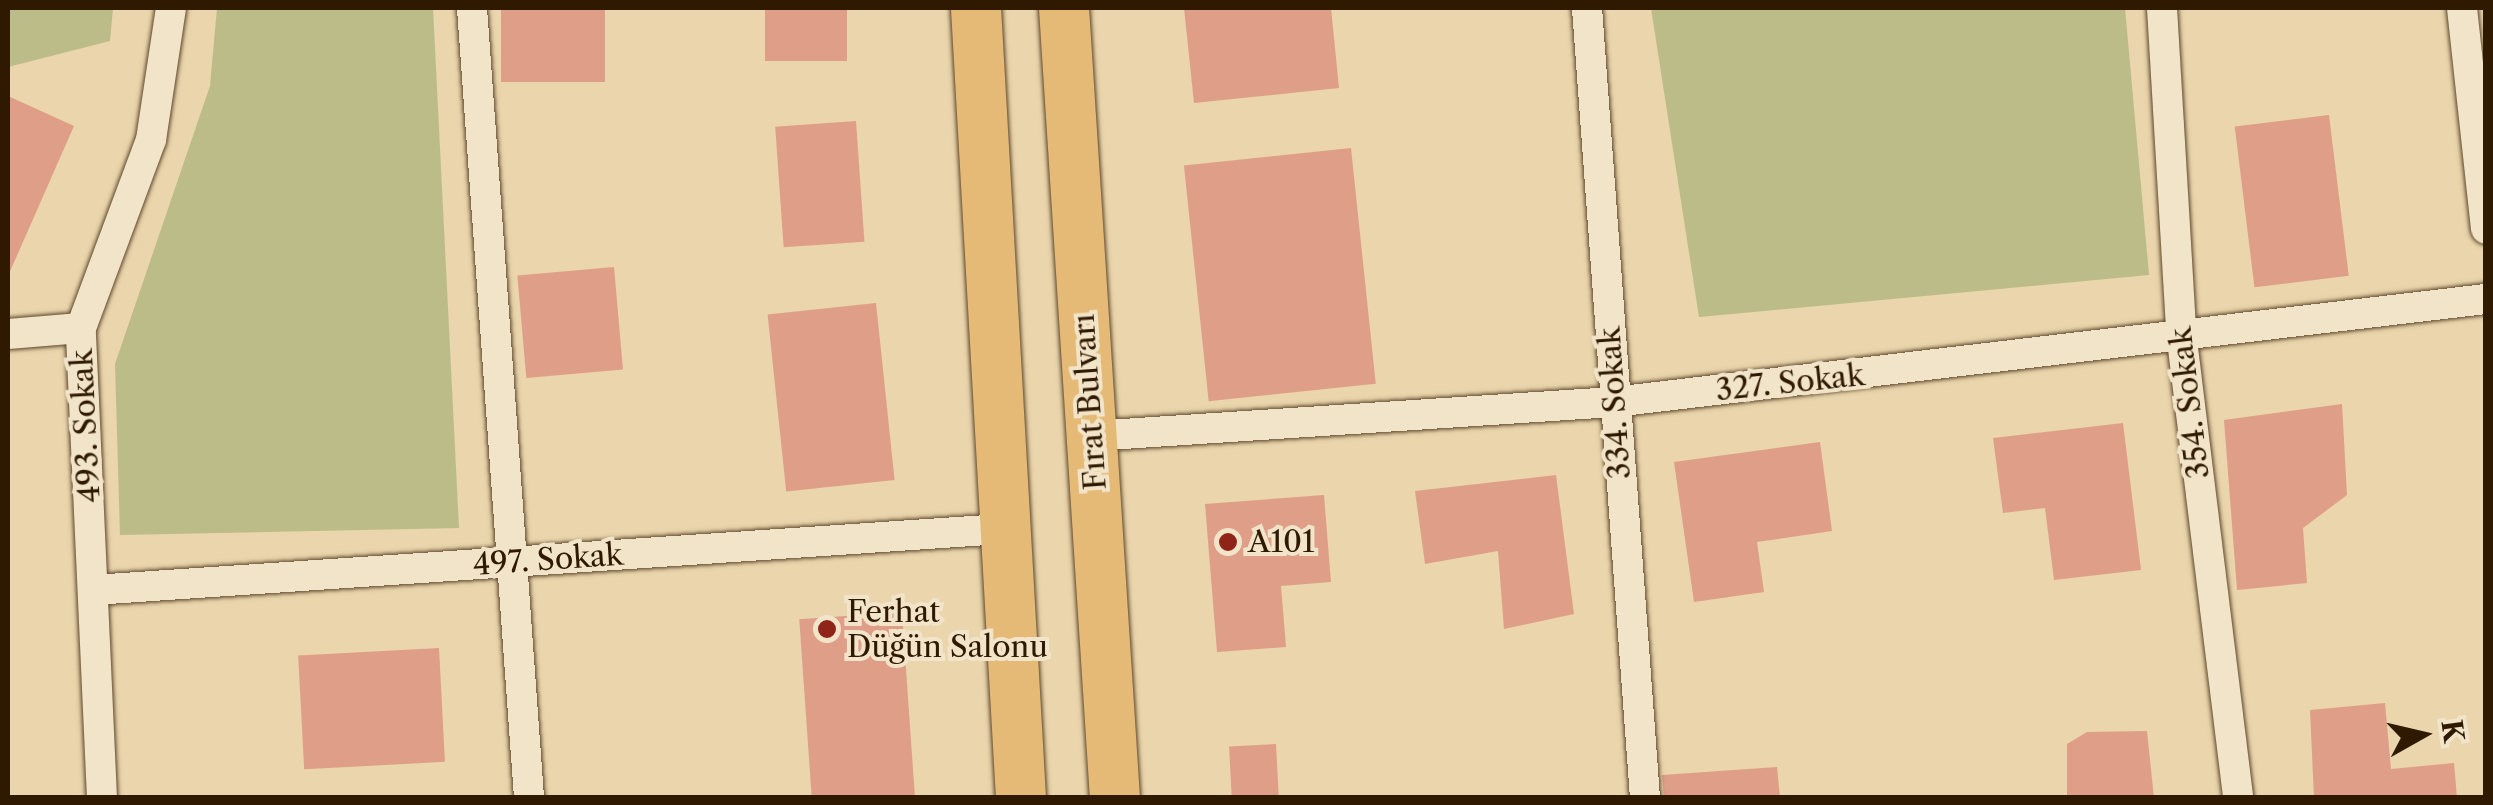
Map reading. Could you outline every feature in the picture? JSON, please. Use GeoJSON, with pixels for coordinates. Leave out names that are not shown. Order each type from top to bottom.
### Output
{"type":"FeatureCollection","features":[{"type":"Feature","properties":{"kind":"main road"},"geometry":{"type":"LineString","coordinates":[[976,8],[1002,529],[1021,798]]}},
{"type":"Feature","properties":{"kind":"main road","name":"Fırat Bulvarı"},"geometry":{"type":"LineString","coordinates":[[1064,8],[1114,798]]}},
{"type":"Feature","properties":{"kind":"street","name":"493. Sokak"},"geometry":{"type":"LineString","coordinates":[[102,798],[81,328],[151,140],[171,8]]}},
{"type":"Feature","properties":{"kind":"street"},"geometry":{"type":"LineString","coordinates":[[472,8],[529,798]]}},
{"type":"Feature","properties":{"kind":"street","name":"334. Sokak"},"geometry":{"type":"LineString","coordinates":[[1587,8],[1645,798]]}},
{"type":"Feature","properties":{"kind":"street","name":"354. Sokak"},"geometry":{"type":"LineString","coordinates":[[2162,8],[2182,340],[2238,798]]}},
{"type":"Feature","properties":{"kind":"street"},"geometry":{"type":"LineString","coordinates":[[2462,8],[2486,229]]}},
{"type":"Feature","properties":{"kind":"street","name":"327. Sokak"},"geometry":{"type":"LineString","coordinates":[[1092,436],[1614,402],[2182,340],[2486,300]]}},
{"type":"Feature","properties":{"kind":"street"},"geometry":{"type":"LineString","coordinates":[[8,334],[81,328]]}},
{"type":"Feature","properties":{"kind":"street","name":"497. Sokak"},"geometry":{"type":"LineString","coordinates":[[93,590],[1002,529]]}},
{"type":"Feature","properties":{"kind":"green space"},"geometry":{"type":"Polygon","coordinates":[[[8,8],[113,8],[110,41],[8,67],[8,8]]]}},
{"type":"Feature","properties":{"kind":"green space"},"geometry":{"type":"Polygon","coordinates":[[[217,8],[433,8],[459,528],[120,535],[115,364],[210,86],[217,8]]]}},
{"type":"Feature","properties":{"kind":"green space"},"geometry":{"type":"Polygon","coordinates":[[[1651,8],[2125,8],[2149,275],[1699,317],[1651,8]]]}},
{"type":"Feature","properties":{"kind":"building"},"geometry":{"type":"Polygon","coordinates":[[[501,8],[605,8],[605,82],[501,82],[501,8]]]}},
{"type":"Feature","properties":{"kind":"building"},"geometry":{"type":"Polygon","coordinates":[[[765,8],[847,8],[847,61],[765,61],[765,8]]]}},
{"type":"Feature","properties":{"kind":"building"},"geometry":{"type":"Polygon","coordinates":[[[1184,8],[1331,8],[1339,88],[1194,103],[1184,8]]]}},
{"type":"Feature","properties":{"kind":"building"},"geometry":{"type":"Polygon","coordinates":[[[8,96],[74,126],[8,276],[8,96]]]}},
{"type":"Feature","properties":{"kind":"building"},"geometry":{"type":"Polygon","coordinates":[[[2329,115],[2349,276],[2254,287],[2235,127],[2329,115]]]}},
{"type":"Feature","properties":{"kind":"building"},"geometry":{"type":"Polygon","coordinates":[[[856,121],[864,242],[784,247],[775,127],[856,121]]]}},
{"type":"Feature","properties":{"kind":"building"},"geometry":{"type":"Polygon","coordinates":[[[1351,148],[1376,384],[1209,401],[1184,166],[1351,148]]]}},
{"type":"Feature","properties":{"kind":"building"},"geometry":{"type":"Polygon","coordinates":[[[614,267],[623,370],[526,378],[517,275],[614,267]]]}},
{"type":"Feature","properties":{"kind":"building"},"geometry":{"type":"Polygon","coordinates":[[[876,303],[895,480],[786,491],[768,314],[876,303]]]}},
{"type":"Feature","properties":{"kind":"building"},"geometry":{"type":"Polygon","coordinates":[[[2342,404],[2347,495],[2303,528],[2307,583],[2237,590],[2224,420],[2342,404]]]}},
{"type":"Feature","properties":{"kind":"building"},"geometry":{"type":"Polygon","coordinates":[[[2123,423],[2141,570],[2054,580],[2045,508],[2003,513],[1993,438],[2123,423]]]}},
{"type":"Feature","properties":{"kind":"building"},"geometry":{"type":"Polygon","coordinates":[[[1820,442],[1832,531],[1757,542],[1764,592],[1694,602],[1674,462],[1820,442]]]}},
{"type":"Feature","properties":{"kind":"building"},"geometry":{"type":"Polygon","coordinates":[[[1556,475],[1574,614],[1504,629],[1498,551],[1425,564],[1415,491],[1556,475]]]}},
{"type":"Feature","properties":{"kind":"building"},"geometry":{"type":"Polygon","coordinates":[[[1324,495],[1331,582],[1281,586],[1286,647],[1217,652],[1205,504],[1324,495]]]}},
{"type":"Feature","properties":{"kind":"building"},"geometry":{"type":"Polygon","coordinates":[[[902,612],[915,798],[812,798],[799,619],[902,612]]]}},
{"type":"Feature","properties":{"kind":"building"},"geometry":{"type":"Polygon","coordinates":[[[439,648],[445,762],[304,769],[298,655],[439,648]]]}},
{"type":"Feature","properties":{"kind":"building"},"geometry":{"type":"Polygon","coordinates":[[[2385,703],[2391,769],[2454,763],[2457,798],[2314,798],[2310,710],[2385,703]]]}},
{"type":"Feature","properties":{"kind":"building"},"geometry":{"type":"Polygon","coordinates":[[[2147,731],[2154,798],[2067,798],[2067,744],[2087,732],[2147,731]]]}},
{"type":"Feature","properties":{"kind":"building"},"geometry":{"type":"Polygon","coordinates":[[[1276,744],[1279,798],[1232,798],[1229,746],[1276,744]]]}},
{"type":"Feature","properties":{"kind":"building"},"geometry":{"type":"Polygon","coordinates":[[[1777,767],[1780,798],[1664,798],[1662,775],[1777,767]]]}},
{"type":"Feature","properties":{"kind":"place","name":"A101"},"geometry":{"type":"Point","coordinates":[1228,542]}},
{"type":"Feature","properties":{"kind":"place","name":"Ferhat Düğün Salonu"},"geometry":{"type":"Point","coordinates":[827,629]}}]}
